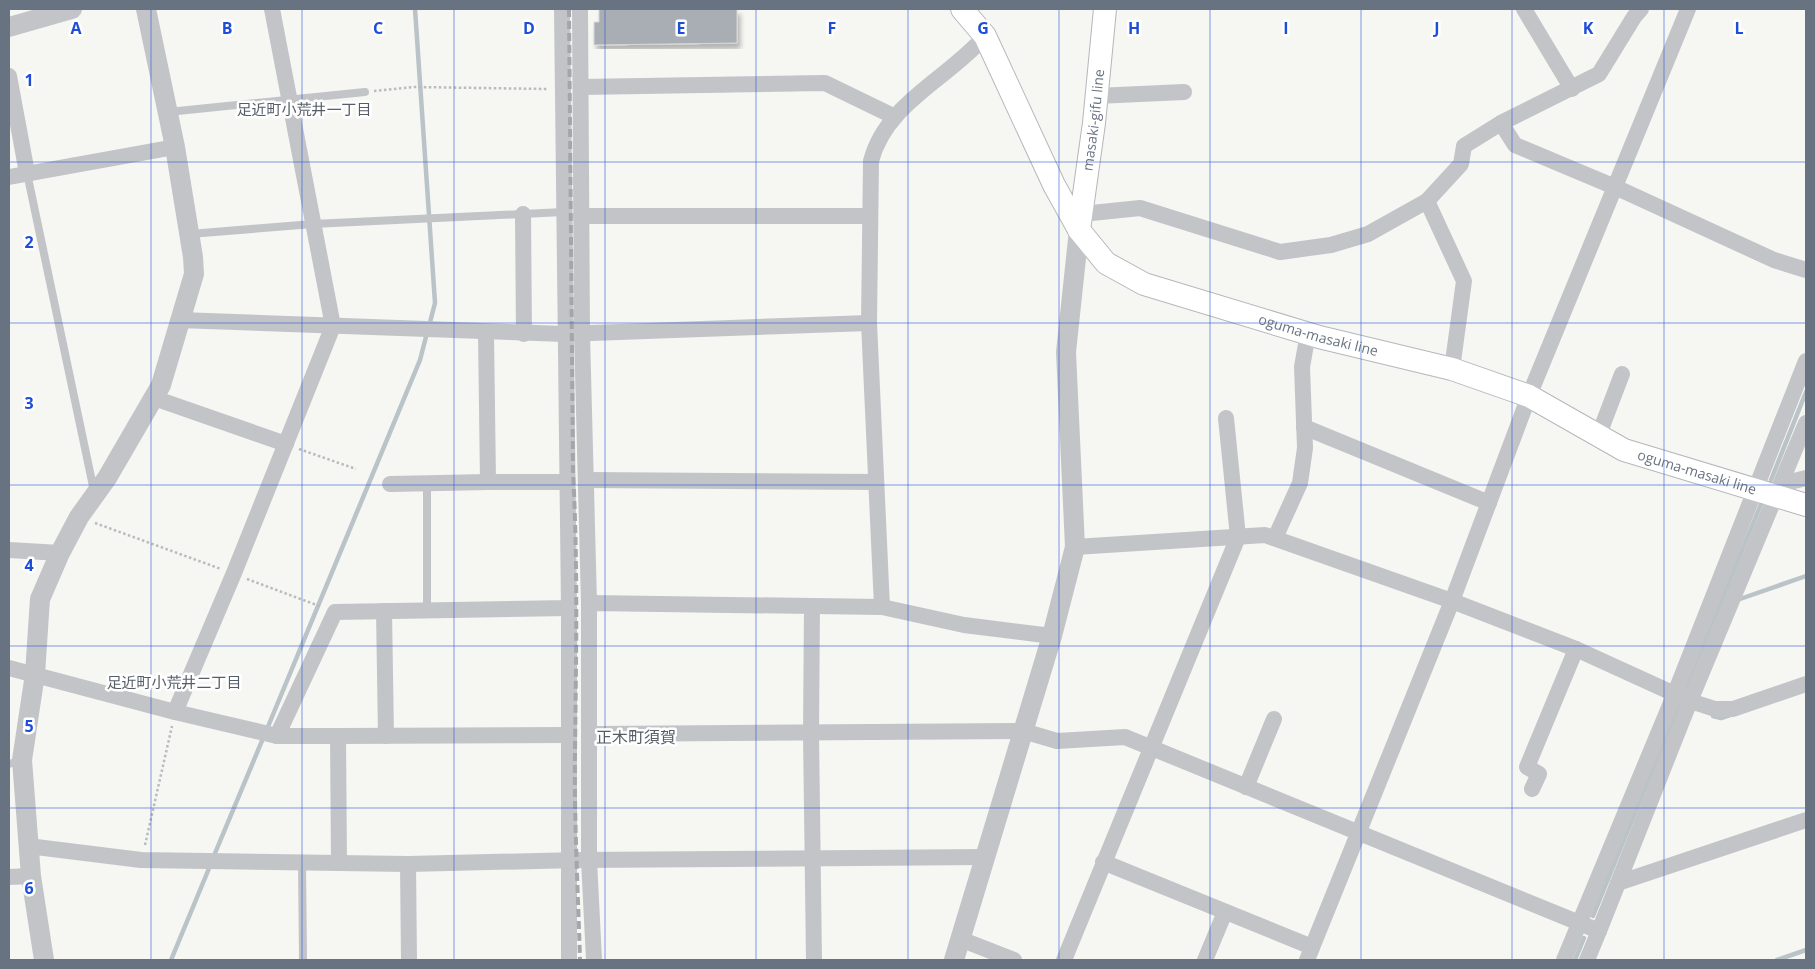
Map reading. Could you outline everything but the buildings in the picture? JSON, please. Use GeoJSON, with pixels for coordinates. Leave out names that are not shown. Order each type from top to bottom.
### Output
{"type":"FeatureCollection","features":[{"type":"Feature","properties":{"kind":"main road","name":"oguma-masaki line"},"geometry":{"type":"LineString","coordinates":[[962,9],[985,36],[1054,185],[1106,264],[1144,284],[1308,333],[1452,368],[1529,396],[1598,437],[1624,450],[1806,505]]}},
{"type":"Feature","properties":{"kind":"main road","name":"masaki-gifu line"},"geometry":{"type":"LineString","coordinates":[[1080,222],[1105,9]]}},
{"type":"Feature","properties":{"kind":"street"},"geometry":{"type":"LineString","coordinates":[[9,26],[72,9]]}},
{"type":"Feature","properties":{"kind":"street"},"geometry":{"type":"LineString","coordinates":[[44,960],[15,762],[35,674],[40,599],[60,553],[79,517],[107,478],[161,385],[194,274],[193,257],[175,147],[146,9]]}},
{"type":"Feature","properties":{"kind":"street"},"geometry":{"type":"LineString","coordinates":[[175,712],[234,573],[333,326],[272,9]]}},
{"type":"Feature","properties":{"kind":"street"},"geometry":{"type":"LineString","coordinates":[[562,9],[564,334],[569,608],[568,861],[570,960]]}},
{"type":"Feature","properties":{"kind":"street"},"geometry":{"type":"LineString","coordinates":[[580,9],[582,334],[589,604],[589,860],[594,960]]}},
{"type":"Feature","properties":{"kind":"street"},"geometry":{"type":"LineString","coordinates":[[1524,9],[1572,89]]}},
{"type":"Feature","properties":{"kind":"street"},"geometry":{"type":"LineString","coordinates":[[954,960],[1052,636],[1075,547],[1066,352],[1080,222],[1140,208],[1280,252],[1331,245],[1368,234],[1427,201],[1461,164],[1464,146],[1500,123],[1599,74],[1634,17],[1641,9]]}},
{"type":"Feature","properties":{"kind":"street"},"geometry":{"type":"LineString","coordinates":[[1103,862],[1225,912],[1310,954],[1452,601],[1529,396],[1688,9]]}},
{"type":"Feature","properties":{"kind":"street"},"geometry":{"type":"LineString","coordinates":[[882,606],[869,323],[871,161],[875,146],[893,116],[985,36]]}},
{"type":"Feature","properties":{"kind":"street"},"geometry":{"type":"LineString","coordinates":[[9,76],[27,173]]}},
{"type":"Feature","properties":{"kind":"street"},"geometry":{"type":"LineString","coordinates":[[581,87],[825,83],[893,116]]}},
{"type":"Feature","properties":{"kind":"street"},"geometry":{"type":"LineString","coordinates":[[1096,96],[1184,92]]}},
{"type":"Feature","properties":{"kind":"street"},"geometry":{"type":"LineString","coordinates":[[1500,123],[1515,145],[1615,186],[1774,260],[1806,270]]}},
{"type":"Feature","properties":{"kind":"street"},"geometry":{"type":"LineString","coordinates":[[9,177],[175,147]]}},
{"type":"Feature","properties":{"kind":"street"},"geometry":{"type":"LineString","coordinates":[[1427,201],[1464,281],[1452,368]]}},
{"type":"Feature","properties":{"kind":"street"},"geometry":{"type":"LineString","coordinates":[[523,214],[524,334]]}},
{"type":"Feature","properties":{"kind":"street"},"geometry":{"type":"LineString","coordinates":[[581,216],[870,216]]}},
{"type":"Feature","properties":{"kind":"street"},"geometry":{"type":"LineString","coordinates":[[179,320],[524,334],[582,334],[869,323]]}},
{"type":"Feature","properties":{"kind":"street"},"geometry":{"type":"LineString","coordinates":[[486,333],[488,482]]}},
{"type":"Feature","properties":{"kind":"street"},"geometry":{"type":"LineString","coordinates":[[1276,538],[1300,483],[1305,448],[1302,367],[1308,333]]}},
{"type":"Feature","properties":{"kind":"street"},"geometry":{"type":"LineString","coordinates":[[1564,960],[1675,693],[1806,361]]}},
{"type":"Feature","properties":{"kind":"street"},"geometry":{"type":"LineString","coordinates":[[1598,437],[1622,374]]}},
{"type":"Feature","properties":{"kind":"street"},"geometry":{"type":"LineString","coordinates":[[154,398],[286,444]]}},
{"type":"Feature","properties":{"kind":"street"},"geometry":{"type":"LineString","coordinates":[[1064,960],[1238,537],[1226,418]]}},
{"type":"Feature","properties":{"kind":"street"},"geometry":{"type":"LineString","coordinates":[[1587,960],[1690,701],[1778,495],[1806,423]]}},
{"type":"Feature","properties":{"kind":"street"},"geometry":{"type":"LineString","coordinates":[[1304,427],[1489,502]]}},
{"type":"Feature","properties":{"kind":"street"},"geometry":{"type":"LineString","coordinates":[[1778,495],[1790,482],[1806,478]]}},
{"type":"Feature","properties":{"kind":"street"},"geometry":{"type":"LineString","coordinates":[[586,480],[876,482]]}},
{"type":"Feature","properties":{"kind":"street"},"geometry":{"type":"LineString","coordinates":[[390,484],[566,482]]}},
{"type":"Feature","properties":{"kind":"street"},"geometry":{"type":"LineString","coordinates":[[1075,547],[1265,535],[1452,601],[1576,650],[1690,701],[1714,708],[1732,708],[1806,684]]}},
{"type":"Feature","properties":{"kind":"street"},"geometry":{"type":"LineString","coordinates":[[9,550],[60,553]]}},
{"type":"Feature","properties":{"kind":"street"},"geometry":{"type":"LineString","coordinates":[[589,604],[882,606],[964,626],[1052,636]]}},
{"type":"Feature","properties":{"kind":"street"},"geometry":{"type":"LineString","coordinates":[[812,606],[811,733],[814,960]]}},
{"type":"Feature","properties":{"kind":"street"},"geometry":{"type":"LineString","coordinates":[[277,736],[335,612],[569,608]]}},
{"type":"Feature","properties":{"kind":"street"},"geometry":{"type":"LineString","coordinates":[[384,611],[386,736]]}},
{"type":"Feature","properties":{"kind":"street"},"geometry":{"type":"LineString","coordinates":[[1532,789],[1539,774],[1527,768],[1576,650]]}},
{"type":"Feature","properties":{"kind":"street"},"geometry":{"type":"LineString","coordinates":[[9,668],[175,712],[277,736],[569,735]]}},
{"type":"Feature","properties":{"kind":"street"},"geometry":{"type":"LineString","coordinates":[[1246,787],[1274,719]]}},
{"type":"Feature","properties":{"kind":"street"},"geometry":{"type":"LineString","coordinates":[[598,734],[1023,732],[1057,741],[1124,737],[1599,931]]}},
{"type":"Feature","properties":{"kind":"street"},"geometry":{"type":"LineString","coordinates":[[338,736],[339,863]]}},
{"type":"Feature","properties":{"kind":"street"},"geometry":{"type":"LineString","coordinates":[[1618,883],[1806,820]]}},
{"type":"Feature","properties":{"kind":"street"},"geometry":{"type":"LineString","coordinates":[[28,846],[141,860],[408,864],[589,860],[986,857]]}},
{"type":"Feature","properties":{"kind":"street"},"geometry":{"type":"LineString","coordinates":[[408,864],[409,960]]}},
{"type":"Feature","properties":{"kind":"street"},"geometry":{"type":"LineString","coordinates":[[9,877],[31,876]]}},
{"type":"Feature","properties":{"kind":"street"},"geometry":{"type":"LineString","coordinates":[[1205,960],[1225,912]]}},
{"type":"Feature","properties":{"kind":"street"},"geometry":{"type":"LineString","coordinates":[[960,938],[1014,960]]}},
{"type":"Feature","properties":{"kind":"lane"},"geometry":{"type":"LineString","coordinates":[[167,112],[365,92]]}},
{"type":"Feature","properties":{"kind":"lane"},"geometry":{"type":"LineString","coordinates":[[27,173],[95,493]]}},
{"type":"Feature","properties":{"kind":"lane"},"geometry":{"type":"LineString","coordinates":[[188,234],[313,224],[563,212]]}},
{"type":"Feature","properties":{"kind":"lane"},"geometry":{"type":"LineString","coordinates":[[427,483],[428,610]]}},
{"type":"Feature","properties":{"kind":"lane"},"geometry":{"type":"LineString","coordinates":[[302,862],[303,960]]}},
{"type":"Feature","properties":{"kind":"path"},"geometry":{"type":"LineString","coordinates":[[365,92],[414,87],[562,89]]}},
{"type":"Feature","properties":{"kind":"path"},"geometry":{"type":"LineString","coordinates":[[286,444],[356,469]]}},
{"type":"Feature","properties":{"kind":"path"},"geometry":{"type":"LineString","coordinates":[[79,517],[335,612]]}},
{"type":"Feature","properties":{"kind":"path"},"geometry":{"type":"LineString","coordinates":[[141,860],[175,712]]}},
{"type":"Feature","properties":{"kind":"waterway"},"geometry":{"type":"LineString","coordinates":[[415,9],[435,303],[429,326]]}},
{"type":"Feature","properties":{"kind":"waterway"},"geometry":{"type":"LineString","coordinates":[[267,729],[420,360],[427,333]]}},
{"type":"Feature","properties":{"kind":"waterway"},"geometry":{"type":"LineString","coordinates":[[1771,480],[1806,392]]}},
{"type":"Feature","properties":{"kind":"waterway"},"geometry":{"type":"LineString","coordinates":[[1684,692],[1761,504]]}},
{"type":"Feature","properties":{"kind":"waterway"},"geometry":{"type":"LineString","coordinates":[[1740,599],[1806,576]]}},
{"type":"Feature","properties":{"kind":"waterway"},"geometry":{"type":"LineString","coordinates":[[1593,916],[1680,702]]}},
{"type":"Feature","properties":{"kind":"waterway"},"geometry":{"type":"LineString","coordinates":[[1713,716],[1721,718],[1730,715]]}},
{"type":"Feature","properties":{"kind":"waterway"},"geometry":{"type":"LineString","coordinates":[[213,858],[264,736]]}},
{"type":"Feature","properties":{"kind":"waterway"},"geometry":{"type":"LineString","coordinates":[[171,960],[210,866]]}},
{"type":"Feature","properties":{"kind":"waterway"},"geometry":{"type":"LineString","coordinates":[[1575,960],[1584,938]]}},
{"type":"Feature","properties":{"kind":"waterway"},"geometry":{"type":"LineString","coordinates":[[1777,960],[1806,950]]}},
{"type":"Feature","properties":{"kind":"railway"},"geometry":{"type":"LineString","coordinates":[[569,9],[573,472],[576,577],[575,804],[580,960]]}},
{"type":"Feature","properties":{"kind":"district","name":"足近町小荒井一丁目"},"geometry":{"type":"Point","coordinates":[304,110]}},
{"type":"Feature","properties":{"kind":"district","name":"足近町小荒井二丁目"},"geometry":{"type":"Point","coordinates":[174,683]}},
{"type":"Feature","properties":{"kind":"district","name":"正木町須賀"},"geometry":{"type":"Point","coordinates":[636,737]}}]}
